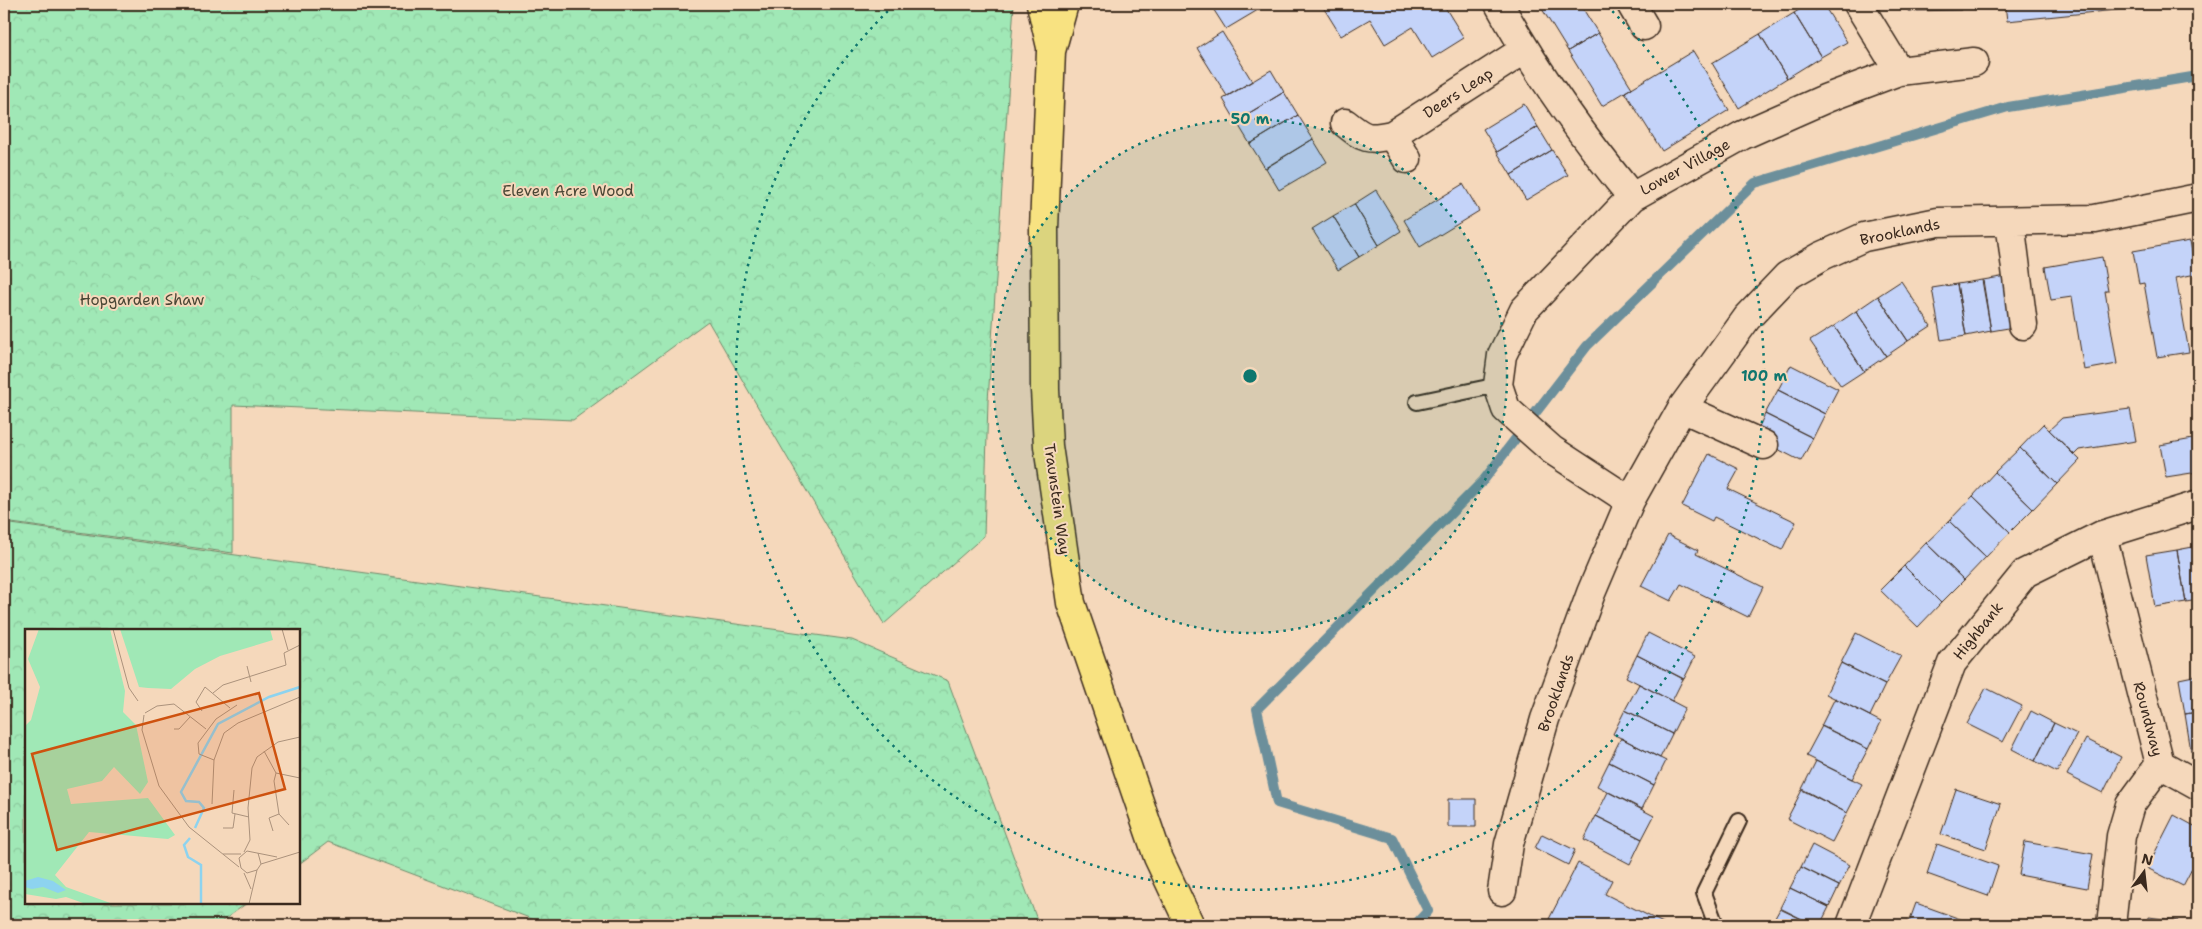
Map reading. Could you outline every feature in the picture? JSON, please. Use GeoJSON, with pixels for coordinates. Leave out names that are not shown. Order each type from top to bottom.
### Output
{"type":"FeatureCollection","features":[{"type":"Feature","properties":{"kind":"highway","name":"Traunstein Way"},"geometry":{"type":"LineString","coordinates":[[1041,4],[1051,50]]}},
{"type":"Feature","properties":{"kind":"highway","name":"Traunstein Way"},"geometry":{"type":"LineString","coordinates":[[1064,4],[1051,50],[1044,229],[1044,390],[1048,446],[1072,603],[1158,857],[1190,925]]}},
{"type":"Feature","properties":{"kind":"street","name":"Lower Village"},"geometry":{"type":"LineString","coordinates":[[1499,4],[1524,50],[1609,169],[1632,197],[1743,135],[1827,98],[1899,71],[1974,62]]}},
{"type":"Feature","properties":{"kind":"street"},"geometry":{"type":"LineString","coordinates":[[1858,4],[1899,71]]}},
{"type":"Feature","properties":{"kind":"street","name":"Deers Leap"},"geometry":{"type":"LineString","coordinates":[[1345,123],[1361,136],[1375,138],[1392,135],[1524,50]]}},
{"type":"Feature","properties":{"kind":"street"},"geometry":{"type":"LineString","coordinates":[[1392,135],[1407,159]]}},
{"type":"Feature","properties":{"kind":"street"},"geometry":{"type":"LineString","coordinates":[[1630,501],[1552,450],[1502,397],[1502,355],[1524,310],[1632,197]]}},
{"type":"Feature","properties":{"kind":"street","name":"Brooklands"},"geometry":{"type":"LineString","coordinates":[[1502,891],[1510,844],[1545,720],[1591,594],[1630,501],[1682,408],[1747,318],[1787,276],[1822,256],[1864,237],[1938,222],[2095,219],[2198,198]]}},
{"type":"Feature","properties":{"kind":"street"},"geometry":{"type":"LineString","coordinates":[[2010,221],[2023,325]]}},
{"type":"Feature","properties":{"kind":"street"},"geometry":{"type":"LineString","coordinates":[[1682,408],[1764,445]]}},
{"type":"Feature","properties":{"kind":"street","name":"Highbank"},"geometry":{"type":"LineString","coordinates":[[1851,925],[1952,664],[2025,573],[2102,535],[2198,505]]}},
{"type":"Feature","properties":{"kind":"street","name":"Roundway"},"geometry":{"type":"LineString","coordinates":[[2102,535],[2160,764],[2130,805],[2121,836],[2111,925]]}},
{"type":"Feature","properties":{"kind":"street"},"geometry":{"type":"LineString","coordinates":[[2160,764],[2198,785]]}},
{"type":"Feature","properties":{"kind":"lane"},"geometry":{"type":"LineString","coordinates":[[1417,402],[1502,397]]}},
{"type":"Feature","properties":{"kind":"lane"},"geometry":{"type":"LineString","coordinates":[[1716,925],[1704,893],[1739,821]]}},
{"type":"Feature","properties":{"kind":"green space","name":"Eleven Acre Wood"},"geometry":{"type":"Polygon","coordinates":[[[4,4],[1014,4],[988,401],[984,536],[884,624],[708,321],[573,420],[233,405],[233,553],[4,522],[4,4]]]}},
{"type":"Feature","properties":{"kind":"green space"},"geometry":{"type":"Polygon","coordinates":[[[4,523],[852,640],[948,681],[1039,925],[548,925],[328,842],[300,863],[300,629],[25,629],[25,904],[246,904],[217,925],[4,925],[4,523]]]}},
{"type":"Feature","properties":{"kind":"building"},"geometry":{"type":"Polygon","coordinates":[[[1210,4],[1268,4],[1226,29],[1210,4]]]}},
{"type":"Feature","properties":{"kind":"building"},"geometry":{"type":"Polygon","coordinates":[[[1327,4],[1443,4],[1464,38],[1432,58],[1413,27],[1385,44],[1370,19],[1341,36],[1323,7],[1327,4]]]}},
{"type":"Feature","properties":{"kind":"building"},"geometry":{"type":"Polygon","coordinates":[[[1539,4],[1580,4],[1598,33],[1568,51],[1539,4]]]}},
{"type":"Feature","properties":{"kind":"building"},"geometry":{"type":"Polygon","coordinates":[[[1809,4],[1823,4],[1847,42],[1821,57],[1794,13],[1809,4]]]}},
{"type":"Feature","properties":{"kind":"building"},"geometry":{"type":"Polygon","coordinates":[[[1908,4],[1961,4],[1961,10],[1908,11],[1908,4]]]}},
{"type":"Feature","properties":{"kind":"building"},"geometry":{"type":"Polygon","coordinates":[[[2005,4],[2125,4],[2125,9],[2007,21],[2005,4]]]}},
{"type":"Feature","properties":{"kind":"building"},"geometry":{"type":"Polygon","coordinates":[[[1794,13],[1821,57],[1787,78],[1760,34],[1794,13]]]}},
{"type":"Feature","properties":{"kind":"building"},"geometry":{"type":"Polygon","coordinates":[[[1222,32],[1252,81],[1227,96],[1197,48],[1222,32]]]}},
{"type":"Feature","properties":{"kind":"building"},"geometry":{"type":"Polygon","coordinates":[[[1598,33],[1632,88],[1602,106],[1568,51],[1598,33]]]}},
{"type":"Feature","properties":{"kind":"building"},"geometry":{"type":"Polygon","coordinates":[[[1760,34],[1787,78],[1739,108],[1712,63],[1760,34]]]}},
{"type":"Feature","properties":{"kind":"building"},"geometry":{"type":"Polygon","coordinates":[[[1693,51],[1729,110],[1662,151],[1625,92],[1693,51]]]}},
{"type":"Feature","properties":{"kind":"building"},"geometry":{"type":"Polygon","coordinates":[[[1271,70],[1284,92],[1236,121],[1223,99],[1271,70]]]}},
{"type":"Feature","properties":{"kind":"building"},"geometry":{"type":"Polygon","coordinates":[[[1284,92],[1298,115],[1250,144],[1236,121],[1284,92]]]}},
{"type":"Feature","properties":{"kind":"building"},"geometry":{"type":"Polygon","coordinates":[[[1524,104],[1538,127],[1497,152],[1483,129],[1524,104]]]}},
{"type":"Feature","properties":{"kind":"building"},"geometry":{"type":"Polygon","coordinates":[[[1298,115],[1313,139],[1265,168],[1250,144],[1298,115]]]}},
{"type":"Feature","properties":{"kind":"building"},"geometry":{"type":"Polygon","coordinates":[[[1538,127],[1552,150],[1511,175],[1497,152],[1538,127]]]}},
{"type":"Feature","properties":{"kind":"building"},"geometry":{"type":"Polygon","coordinates":[[[1313,139],[1327,162],[1279,190],[1266,168],[1313,139]]]}},
{"type":"Feature","properties":{"kind":"building"},"geometry":{"type":"Polygon","coordinates":[[[1552,150],[1568,175],[1526,200],[1511,175],[1552,150]]]}},
{"type":"Feature","properties":{"kind":"building"},"geometry":{"type":"Polygon","coordinates":[[[1463,184],[1479,211],[1420,247],[1404,220],[1463,184]]]}},
{"type":"Feature","properties":{"kind":"building"},"geometry":{"type":"Polygon","coordinates":[[[1376,190],[1401,231],[1379,245],[1354,204],[1376,190]]]}},
{"type":"Feature","properties":{"kind":"building"},"geometry":{"type":"Polygon","coordinates":[[[1354,204],[1379,245],[1359,257],[1333,216],[1354,204]]]}},
{"type":"Feature","properties":{"kind":"building"},"geometry":{"type":"Polygon","coordinates":[[[1333,216],[1359,257],[1338,270],[1312,229],[1333,216]]]}},
{"type":"Feature","properties":{"kind":"building"},"geometry":{"type":"Polygon","coordinates":[[[2190,241],[2196,274],[2176,278],[2189,352],[2157,357],[2144,283],[2139,284],[2133,251],[2190,241]]]}},
{"type":"Feature","properties":{"kind":"building"},"geometry":{"type":"Polygon","coordinates":[[[2102,257],[2108,291],[2105,291],[2117,364],[2084,370],[2072,297],[2051,300],[2045,267],[2102,257]]]}},
{"type":"Feature","properties":{"kind":"building"},"geometry":{"type":"Polygon","coordinates":[[[2012,275],[2020,326],[1991,331],[1983,280],[2012,275]]]}},
{"type":"Feature","properties":{"kind":"building"},"geometry":{"type":"Polygon","coordinates":[[[1982,280],[1991,331],[1966,336],[1957,284],[1982,280]]]}},
{"type":"Feature","properties":{"kind":"building"},"geometry":{"type":"Polygon","coordinates":[[[1901,281],[1931,326],[1908,341],[1878,296],[1901,281]]]}},
{"type":"Feature","properties":{"kind":"building"},"geometry":{"type":"Polygon","coordinates":[[[1957,284],[1966,336],[1941,340],[1932,288],[1957,284]]]}},
{"type":"Feature","properties":{"kind":"building"},"geometry":{"type":"Polygon","coordinates":[[[1878,296],[1908,341],[1886,356],[1856,311],[1878,296]]]}},
{"type":"Feature","properties":{"kind":"building"},"geometry":{"type":"Polygon","coordinates":[[[1856,311],[1886,356],[1864,371],[1834,326],[1856,311]]]}},
{"type":"Feature","properties":{"kind":"building"},"geometry":{"type":"Polygon","coordinates":[[[1834,326],[1864,371],[1841,386],[1810,341],[1834,326]]]}},
{"type":"Feature","properties":{"kind":"building"},"geometry":{"type":"Polygon","coordinates":[[[1791,365],[1838,389],[1825,414],[1778,390],[1791,365]]]}},
{"type":"Feature","properties":{"kind":"building"},"geometry":{"type":"Polygon","coordinates":[[[1778,390],[1825,414],[1813,438],[1765,414],[1778,390]]]}},
{"type":"Feature","properties":{"kind":"building"},"geometry":{"type":"Polygon","coordinates":[[[2130,409],[2136,441],[2079,450],[2074,455],[2049,430],[2062,418],[2130,409]]]}},
{"type":"Feature","properties":{"kind":"building"},"geometry":{"type":"Polygon","coordinates":[[[1765,414],[1813,438],[1801,461],[1754,437],[1765,414]]]}},
{"type":"Feature","properties":{"kind":"building"},"geometry":{"type":"Polygon","coordinates":[[[2043,424],[2080,460],[2057,484],[2020,448],[2043,424]]]}},
{"type":"Feature","properties":{"kind":"building"},"geometry":{"type":"Polygon","coordinates":[[[2198,438],[2198,472],[2166,477],[2160,445],[2198,438]]]}},
{"type":"Feature","properties":{"kind":"building"},"geometry":{"type":"Polygon","coordinates":[[[2020,448],[2057,484],[2033,509],[1995,472],[2020,448]]]}},
{"type":"Feature","properties":{"kind":"building"},"geometry":{"type":"Polygon","coordinates":[[[1709,454],[1739,469],[1728,489],[1796,522],[1782,550],[1714,517],[1712,521],[1682,506],[1709,454]]]}},
{"type":"Feature","properties":{"kind":"building"},"geometry":{"type":"Polygon","coordinates":[[[1995,472],[2033,509],[2010,532],[1973,496],[1995,472]]]}},
{"type":"Feature","properties":{"kind":"building"},"geometry":{"type":"Polygon","coordinates":[[[1973,496],[2010,532],[1986,557],[1949,521],[1973,496]]]}},
{"type":"Feature","properties":{"kind":"building"},"geometry":{"type":"Polygon","coordinates":[[[1949,521],[1986,557],[1964,580],[1926,543],[1949,521]]]}},
{"type":"Feature","properties":{"kind":"building"},"geometry":{"type":"Polygon","coordinates":[[[1668,535],[1698,550],[1696,554],[1763,587],[1748,617],[1681,584],[1671,601],[1641,586],[1668,535]]]}},
{"type":"Feature","properties":{"kind":"building"},"geometry":{"type":"Polygon","coordinates":[[[1926,543],[1964,580],[1941,603],[1904,566],[1926,543]]]}},
{"type":"Feature","properties":{"kind":"building"},"geometry":{"type":"Polygon","coordinates":[[[2198,546],[2198,600],[2186,602],[2177,550],[2198,546]]]}},
{"type":"Feature","properties":{"kind":"building"},"geometry":{"type":"Polygon","coordinates":[[[2177,550],[2186,602],[2155,607],[2146,555],[2177,550]]]}},
{"type":"Feature","properties":{"kind":"building"},"geometry":{"type":"Polygon","coordinates":[[[1904,566],[1941,603],[1918,627],[1880,590],[1904,566]]]}},
{"type":"Feature","properties":{"kind":"building"},"geometry":{"type":"Polygon","coordinates":[[[1648,633],[1695,657],[1684,679],[1637,655],[1648,633]]]}},
{"type":"Feature","properties":{"kind":"building"},"geometry":{"type":"Polygon","coordinates":[[[1856,633],[1901,656],[1885,685],[1841,663],[1856,633]]]}},
{"type":"Feature","properties":{"kind":"building"},"geometry":{"type":"Polygon","coordinates":[[[1637,655],[1683,679],[1672,701],[1626,677],[1637,655]]]}},
{"type":"Feature","properties":{"kind":"building"},"geometry":{"type":"Polygon","coordinates":[[[1841,663],[1885,685],[1870,716],[1826,694],[1841,663]]]}},
{"type":"Feature","properties":{"kind":"building"},"geometry":{"type":"Polygon","coordinates":[[[2198,675],[2198,712],[2185,714],[2179,679],[2198,675]]]}},
{"type":"Feature","properties":{"kind":"building"},"geometry":{"type":"Polygon","coordinates":[[[1639,684],[1685,708],[1672,734],[1625,710],[1639,684]]]}},
{"type":"Feature","properties":{"kind":"building"},"geometry":{"type":"Polygon","coordinates":[[[1986,688],[2022,706],[2003,742],[1967,724],[1986,688]]]}},
{"type":"Feature","properties":{"kind":"building"},"geometry":{"type":"Polygon","coordinates":[[[1835,698],[1881,722],[1868,749],[1821,726],[1835,698]]]}},
{"type":"Feature","properties":{"kind":"building"},"geometry":{"type":"Polygon","coordinates":[[[1625,710],[1672,734],[1660,758],[1613,734],[1625,710]]]}},
{"type":"Feature","properties":{"kind":"building"},"geometry":{"type":"Polygon","coordinates":[[[2031,711],[2054,723],[2035,761],[2012,749],[2031,711]]]}},
{"type":"Feature","properties":{"kind":"building"},"geometry":{"type":"Polygon","coordinates":[[[2198,712],[2198,749],[2191,751],[2185,714],[2198,712]]]}},
{"type":"Feature","properties":{"kind":"building"},"geometry":{"type":"Polygon","coordinates":[[[2054,723],[2077,734],[2057,772],[2035,761],[2054,723]]]}},
{"type":"Feature","properties":{"kind":"building"},"geometry":{"type":"Polygon","coordinates":[[[1822,726],[1868,749],[1852,779],[1806,756],[1822,726]]]}},
{"type":"Feature","properties":{"kind":"building"},"geometry":{"type":"Polygon","coordinates":[[[1621,738],[1666,761],[1654,785],[1609,762],[1621,738]]]}},
{"type":"Feature","properties":{"kind":"building"},"geometry":{"type":"Polygon","coordinates":[[[2086,739],[2121,757],[2103,793],[2067,775],[2086,739]]]}},
{"type":"Feature","properties":{"kind":"building"},"geometry":{"type":"Polygon","coordinates":[[[1816,761],[1862,784],[1847,813],[1802,789],[1816,761]]]}},
{"type":"Feature","properties":{"kind":"building"},"geometry":{"type":"Polygon","coordinates":[[[1609,762],[1654,785],[1642,809],[1597,786],[1609,762]]]}},
{"type":"Feature","properties":{"kind":"building"},"geometry":{"type":"Polygon","coordinates":[[[1956,789],[2001,804],[1986,849],[1941,834],[1956,789]]]}},
{"type":"Feature","properties":{"kind":"building"},"geometry":{"type":"Polygon","coordinates":[[[1802,790],[1847,813],[1832,842],[1787,819],[1802,790]]]}},
{"type":"Feature","properties":{"kind":"building"},"geometry":{"type":"Polygon","coordinates":[[[1608,792],[1654,816],[1642,839],[1596,816],[1608,792]]]}},
{"type":"Feature","properties":{"kind":"building"},"geometry":{"type":"Polygon","coordinates":[[[1448,799],[1476,799],[1476,827],[1448,827],[1448,799]]]}},
{"type":"Feature","properties":{"kind":"building"},"geometry":{"type":"Polygon","coordinates":[[[2174,815],[2198,828],[2198,857],[2183,886],[2147,868],[2174,815]]]}},
{"type":"Feature","properties":{"kind":"building"},"geometry":{"type":"Polygon","coordinates":[[[1596,816],[1642,839],[1630,864],[1584,840],[1596,816]]]}},
{"type":"Feature","properties":{"kind":"building"},"geometry":{"type":"Polygon","coordinates":[[[1542,834],[1575,850],[1568,865],[1535,848],[1542,834]]]}},
{"type":"Feature","properties":{"kind":"building"},"geometry":{"type":"Polygon","coordinates":[[[2025,842],[2093,854],[2087,888],[2019,875],[2025,842]]]}},
{"type":"Feature","properties":{"kind":"building"},"geometry":{"type":"Polygon","coordinates":[[[1937,844],[1998,866],[1988,896],[1927,874],[1937,844]]]}},
{"type":"Feature","properties":{"kind":"building"},"geometry":{"type":"Polygon","coordinates":[[[1812,845],[1850,865],[1839,886],[1801,867],[1812,845]]]}},
{"type":"Feature","properties":{"kind":"building"},"geometry":{"type":"Polygon","coordinates":[[[1578,863],[1612,880],[1605,894],[1667,925],[1560,925],[1549,919],[1578,863]]]}},
{"type":"Feature","properties":{"kind":"building"},"geometry":{"type":"Polygon","coordinates":[[[1801,867],[1839,886],[1829,907],[1790,888],[1801,867]]]}},
{"type":"Feature","properties":{"kind":"building"},"geometry":{"type":"Polygon","coordinates":[[[1790,888],[1829,907],[1820,925],[1814,925],[1780,908],[1790,888]]]}},
{"type":"Feature","properties":{"kind":"building"},"geometry":{"type":"Polygon","coordinates":[[[1916,903],[1963,920],[1961,925],[1908,925],[1916,903]]]}},
{"type":"Feature","properties":{"kind":"building"},"geometry":{"type":"Polygon","coordinates":[[[1780,909],[1814,925],[1771,925],[1780,909]]]}},
{"type":"Feature","properties":{"kind":"building"},"geometry":{"type":"Polygon","coordinates":[[[2149,917],[2178,921],[2178,925],[2148,925],[2149,917]]]}},
{"type":"Feature","properties":{"kind":"waterway"},"geometry":{"type":"LineString","coordinates":[[1415,925],[1428,911],[1392,838],[1277,803],[1257,709],[1483,481],[1587,346],[1755,183],[2008,107],[2198,76]]}},
{"type":"Feature","properties":{"kind":"park label","name":"Hopgarden Shaw"},"geometry":{"type":"Point","coordinates":[142,300]}}]}
